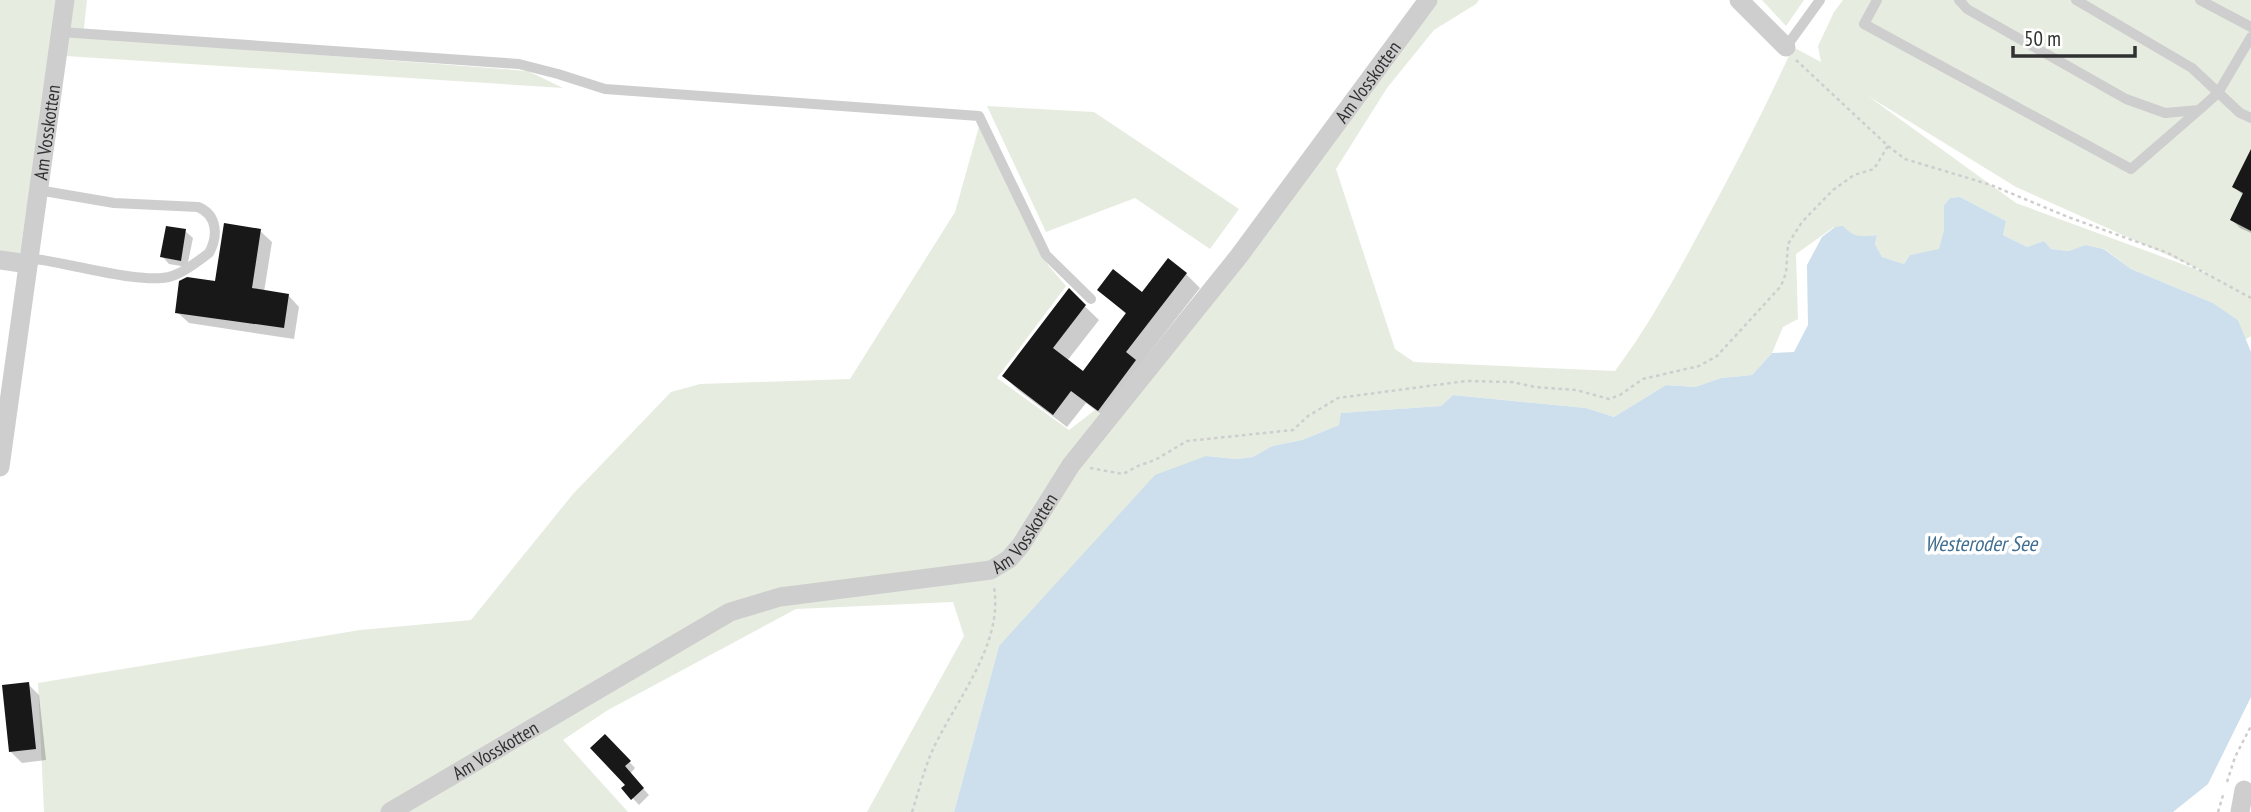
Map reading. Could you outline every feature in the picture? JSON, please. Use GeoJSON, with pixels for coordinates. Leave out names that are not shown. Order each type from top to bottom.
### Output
{"type":"FeatureCollection","features":[{"type":"Feature","properties":{"kind":"street","name":"Am Vosskotten"},"geometry":{"type":"LineString","coordinates":[[0,467],[65,0]]}},
{"type":"Feature","properties":{"kind":"street","name":"Am Vosskotten"},"geometry":{"type":"LineString","coordinates":[[390,812],[730,612],[780,597],[991,570],[1009,559],[1021,545],[1071,465],[1238,256],[1428,0]]}},
{"type":"Feature","properties":{"kind":"street"},"geometry":{"type":"LineString","coordinates":[[1739,0],[1786,47]]}},
{"type":"Feature","properties":{"kind":"street"},"geometry":{"type":"LineString","coordinates":[[0,260],[28,261]]}},
{"type":"Feature","properties":{"kind":"street"},"geometry":{"type":"LineString","coordinates":[[2239,812],[2244,790]]}},
{"type":"Feature","properties":{"kind":"lane"},"geometry":{"type":"LineString","coordinates":[[1786,47],[1820,0]]}},
{"type":"Feature","properties":{"kind":"lane"},"geometry":{"type":"LineString","coordinates":[[1877,0],[1864,24],[2131,169],[2218,93],[2251,37]]}},
{"type":"Feature","properties":{"kind":"lane"},"geometry":{"type":"LineString","coordinates":[[1959,0],[1966,9],[2126,99],[2165,113],[2199,110]]}},
{"type":"Feature","properties":{"kind":"lane"},"geometry":{"type":"LineString","coordinates":[[2076,0],[2192,68],[2240,113],[2251,118]]}},
{"type":"Feature","properties":{"kind":"lane"},"geometry":{"type":"LineString","coordinates":[[2200,0],[2251,27]]}},
{"type":"Feature","properties":{"kind":"lane"},"geometry":{"type":"LineString","coordinates":[[61,32],[519,64],[605,89],[979,116],[1046,255],[1091,299]]}},
{"type":"Feature","properties":{"kind":"lane"},"geometry":{"type":"LineString","coordinates":[[28,261],[50,260],[142,278],[175,276],[209,253],[215,226],[210,214],[198,207],[114,203],[38,190]]}},
{"type":"Feature","properties":{"kind":"path"},"geometry":{"type":"LineString","coordinates":[[1786,47],[1797,61],[1905,159],[1991,185],[2068,217],[2168,253],[2251,298]]}},
{"type":"Feature","properties":{"kind":"path"},"geometry":{"type":"LineString","coordinates":[[1071,465],[1123,474],[1155,460],[1187,441],[1293,429],[1308,416],[1338,398],[1466,381],[1512,382],[1535,387],[1576,390],[1609,400],[1643,379],[1699,366],[1717,356],[1781,286],[1786,273],[1787,244],[1802,222],[1833,190],[1854,175],[1874,169],[1888,146]]}},
{"type":"Feature","properties":{"kind":"path"},"geometry":{"type":"LineString","coordinates":[[912,812],[930,756],[973,679],[994,624],[997,601],[991,570]]}},
{"type":"Feature","properties":{"kind":"path"},"geometry":{"type":"LineString","coordinates":[[2218,812],[2235,757],[2251,726]]}},
{"type":"Feature","properties":{"kind":"shaded area"},"geometry":{"type":"Polygon","coordinates":[[[0,0],[87,0],[83,37],[528,71],[563,88],[50,55],[19,259],[0,256],[0,0]]]}},
{"type":"Feature","properties":{"kind":"shaded area"},"geometry":{"type":"Polygon","coordinates":[[[1428,0],[1479,0],[1434,30],[1387,88],[1336,169],[1395,349],[1414,362],[1615,371],[1652,316],[1685,259],[1740,156],[1793,47],[1821,62],[1818,46],[1834,12],[1843,0],[2251,0],[2251,336],[2245,340],[2238,320],[2213,303],[2131,269],[2105,249],[2085,245],[2069,251],[2051,249],[2044,241],[2027,247],[2003,235],[2006,221],[1960,197],[1950,198],[1944,205],[1944,230],[1940,250],[1910,255],[1904,264],[1882,257],[1875,244],[1877,235],[1861,237],[1834,227],[1796,254],[1798,319],[1783,327],[1772,353],[1752,375],[1721,378],[1695,387],[1666,385],[1614,417],[1586,408],[1453,395],[1441,406],[1342,413],[1339,425],[1302,440],[1272,446],[1253,457],[1236,459],[1206,456],[999,646],[954,812],[867,812],[964,636],[953,602],[796,609],[608,710],[563,740],[628,812],[44,812],[38,683],[360,630],[471,620],[573,494],[671,392],[700,384],[850,379],[955,212],[980,123],[1048,265],[1066,286],[997,378],[1069,430],[1095,410],[1111,425],[1428,0]],[[1868,96],[2016,203],[2212,275],[2016,187],[1868,96]]]}},
{"type":"Feature","properties":{"kind":"shaded area"},"geometry":{"type":"Polygon","coordinates":[[[1762,0],[1804,0],[1786,26],[1762,0]]]}},
{"type":"Feature","properties":{"kind":"shaded area"},"geometry":{"type":"Polygon","coordinates":[[[987,106],[1094,112],[1239,209],[1210,249],[1135,198],[1046,232],[987,106]]]}},
{"type":"Feature","properties":{"kind":"water","name":"Westeroder See"},"geometry":{"type":"Polygon","coordinates":[[[1960,197],[2006,221],[2003,235],[2027,247],[2044,241],[2051,249],[2069,251],[2085,245],[2104,249],[2131,269],[2213,303],[2238,320],[2251,352],[2251,697],[2208,784],[2173,812],[954,812],[999,646],[1155,475],[1206,456],[1236,459],[1253,457],[1272,446],[1302,440],[1339,425],[1341,413],[1441,406],[1453,395],[1586,408],[1614,417],[1666,385],[1695,387],[1721,378],[1752,375],[1772,353],[1794,352],[1808,325],[1807,265],[1822,237],[1835,227],[1843,226],[1858,236],[1877,235],[1875,244],[1882,257],[1904,264],[1910,255],[1939,249],[1944,230],[1944,205],[1950,198],[1960,197]]]}},
{"type":"Feature","properties":{"kind":"building"},"geometry":{"type":"Polygon","coordinates":[[[2251,149],[2251,231],[2230,220],[2243,193],[2232,187],[2251,149]]]}},
{"type":"Feature","properties":{"kind":"building"},"geometry":{"type":"Polygon","coordinates":[[[224,223],[261,229],[252,288],[289,294],[284,328],[175,313],[179,281],[187,277],[215,281],[224,223]]]}},
{"type":"Feature","properties":{"kind":"building"},"geometry":{"type":"Polygon","coordinates":[[[166,226],[186,229],[181,261],[160,257],[166,226]]]}},
{"type":"Feature","properties":{"kind":"building"},"geometry":{"type":"Polygon","coordinates":[[[1168,258],[1187,273],[1126,352],[1136,360],[1098,411],[1071,391],[1053,415],[1002,376],[1069,288],[1086,305],[1053,348],[1083,371],[1126,313],[1097,290],[1113,269],[1142,292],[1168,258]]]}},
{"type":"Feature","properties":{"kind":"building"},"geometry":{"type":"Polygon","coordinates":[[[29,682],[36,749],[9,752],[2,685],[29,682]]]}},
{"type":"Feature","properties":{"kind":"building"},"geometry":{"type":"Polygon","coordinates":[[[605,734],[631,761],[625,766],[644,788],[631,800],[621,788],[625,785],[590,748],[605,734]]]}}]}
